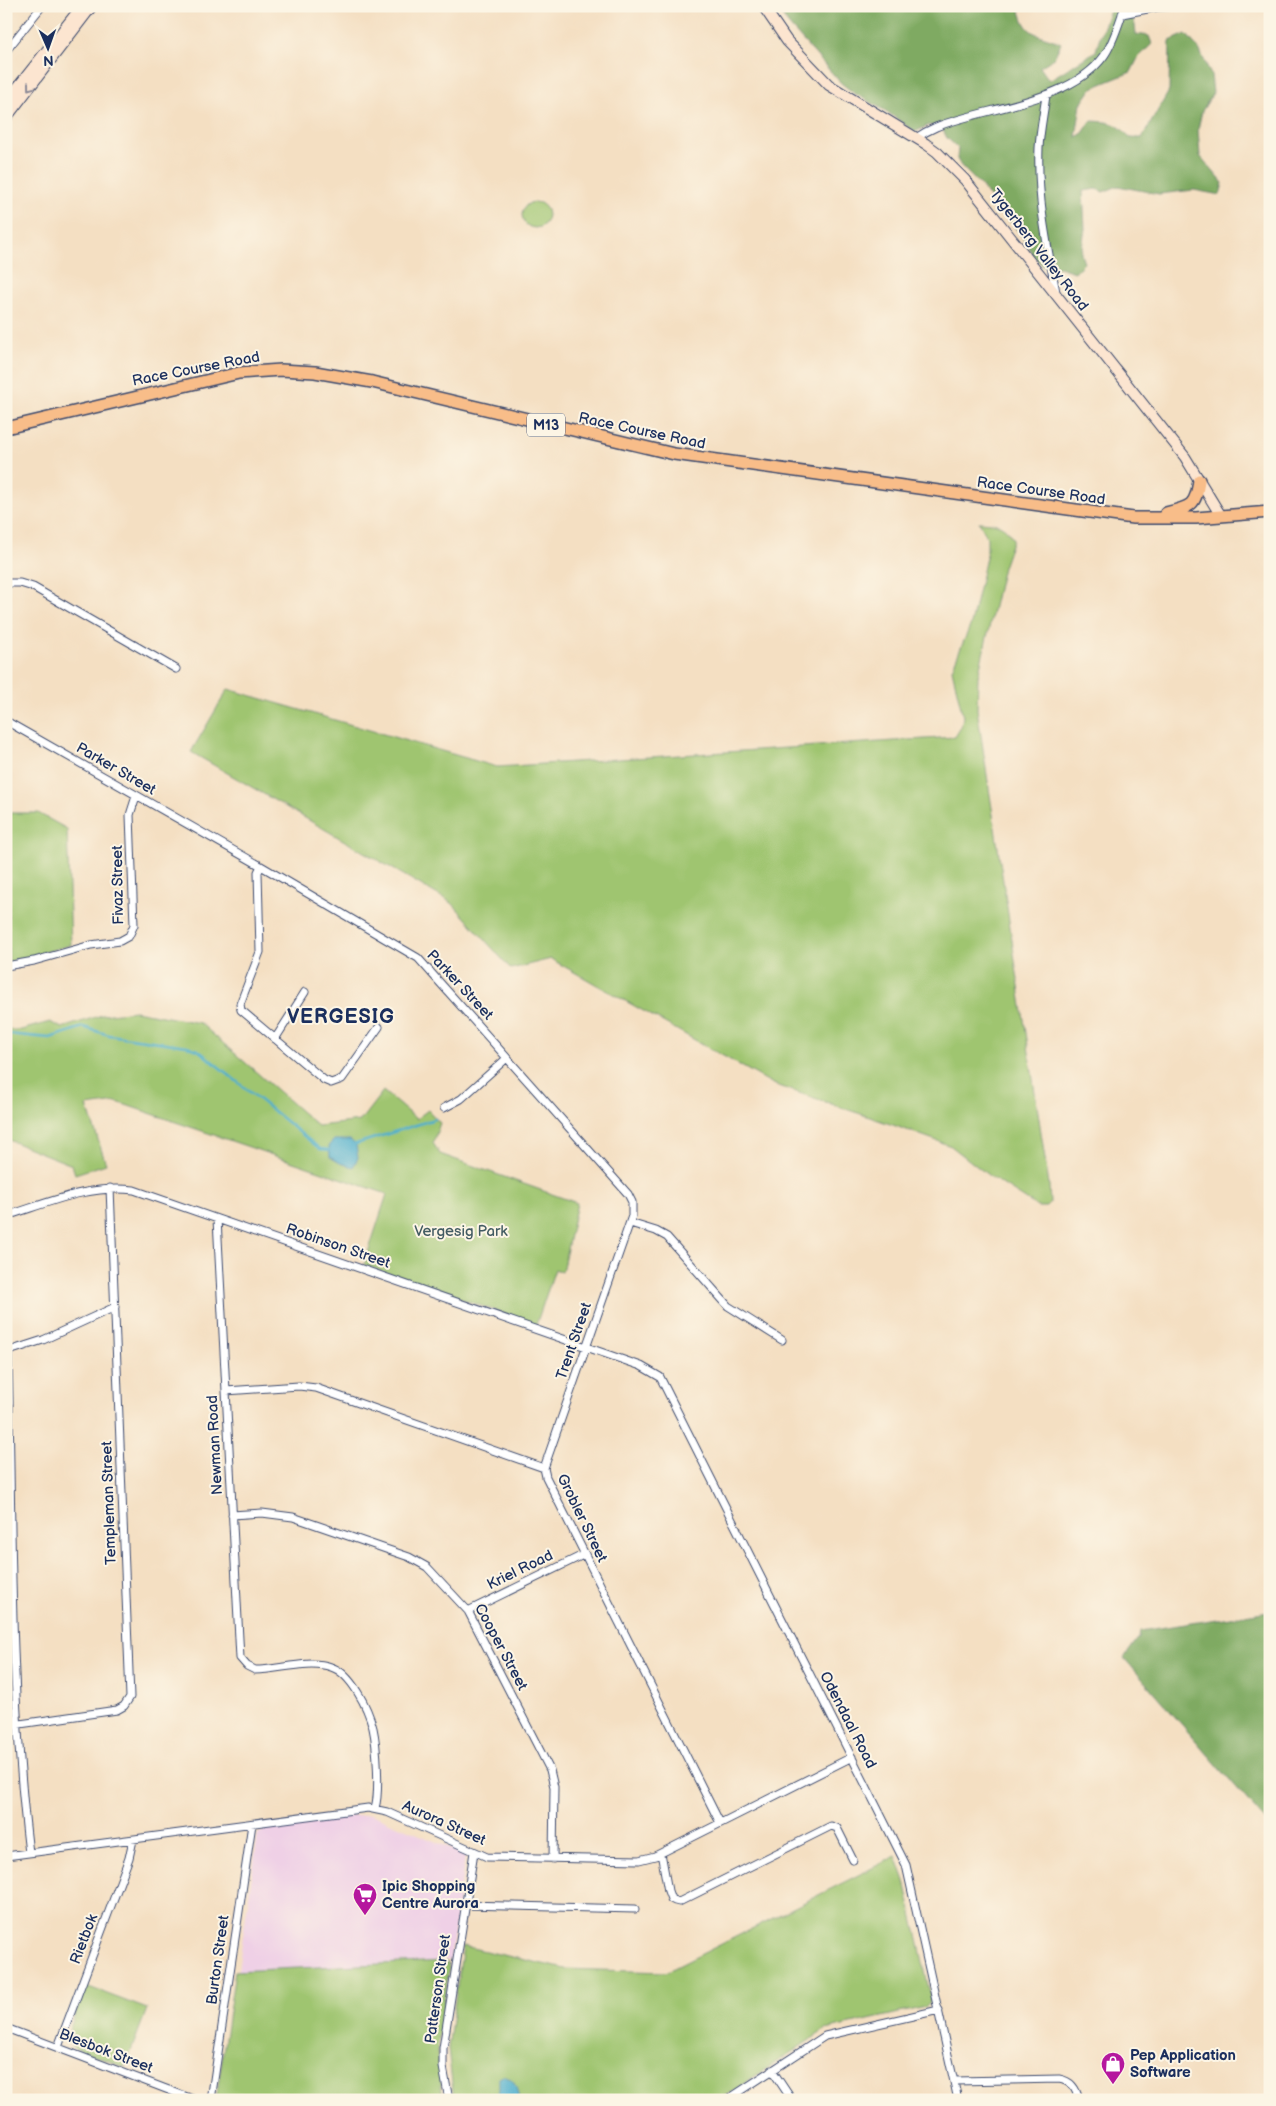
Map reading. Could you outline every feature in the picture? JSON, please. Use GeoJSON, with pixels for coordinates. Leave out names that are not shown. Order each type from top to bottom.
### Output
{"type":"FeatureCollection","features":[{"type":"Feature","properties":{"kind":"main road"},"geometry":{"type":"LineString","coordinates":[[6,102],[82,6]]}},
{"type":"Feature","properties":{"kind":"main road"},"geometry":{"type":"LineString","coordinates":[[6,118],[92,6]]}},
{"type":"Feature","properties":{"kind":"main road","name":"Tygerberg Valley Road"},"geometry":{"type":"LineString","coordinates":[[763,6],[787,41],[829,85],[937,152],[965,180],[1185,457],[1221,516]]}},
{"type":"Feature","properties":{"kind":"main road","name":"Race Course Road"},"geometry":{"type":"LineString","coordinates":[[6,428],[230,375],[264,370],[296,370],[372,382],[625,444],[691,458],[1082,512],[1148,518],[1221,516]]}},
{"type":"Feature","properties":{"kind":"main road"},"geometry":{"type":"LineString","coordinates":[[1148,518],[1189,507],[1197,495],[1199,480]]}},
{"type":"Feature","properties":{"kind":"main road","name":"M13"},"geometry":{"type":"LineString","coordinates":[[1221,516],[1270,512]]}},
{"type":"Feature","properties":{"kind":"street"},"geometry":{"type":"LineString","coordinates":[[6,51],[42,6]]}},
{"type":"Feature","properties":{"kind":"street"},"geometry":{"type":"LineString","coordinates":[[916,138],[939,126],[1046,95],[1075,81],[1099,62],[1110,44],[1125,6]]}},
{"type":"Feature","properties":{"kind":"street"},"geometry":{"type":"LineString","coordinates":[[1122,14],[1158,6],[1182,6]]}},
{"type":"Feature","properties":{"kind":"street"},"geometry":{"type":"LineString","coordinates":[[1046,95],[1039,148],[1039,189],[1056,296]]}},
{"type":"Feature","properties":{"kind":"street"},"geometry":{"type":"LineString","coordinates":[[6,583],[20,583],[33,587],[176,668]]}},
{"type":"Feature","properties":{"kind":"street","name":"Parker Street"},"geometry":{"type":"LineString","coordinates":[[6,721],[262,866],[418,958],[628,1194],[633,1207],[630,1223]]}},
{"type":"Feature","properties":{"kind":"street","name":"Fivaz Street"},"geometry":{"type":"LineString","coordinates":[[6,966],[34,961],[91,945],[120,942],[129,936],[134,925],[130,815],[136,796]]}},
{"type":"Feature","properties":{"kind":"street"},"geometry":{"type":"LineString","coordinates":[[262,866],[258,872],[260,947],[240,1007],[243,1012],[324,1080],[335,1083],[342,1079],[379,1028]]}},
{"type":"Feature","properties":{"kind":"street"},"geometry":{"type":"LineString","coordinates":[[275,1039],[304,992]]}},
{"type":"Feature","properties":{"kind":"street"},"geometry":{"type":"LineString","coordinates":[[444,1108],[461,1099],[507,1058]]}},
{"type":"Feature","properties":{"kind":"street","name":"Robinson Street"},"geometry":{"type":"LineString","coordinates":[[6,1216],[88,1191],[110,1188],[143,1193],[656,1373]]}},
{"type":"Feature","properties":{"kind":"street","name":"Templeman Street"},"geometry":{"type":"LineString","coordinates":[[6,1726],[117,1710],[124,1706],[130,1697],[110,1188]]}},
{"type":"Feature","properties":{"kind":"street","name":"Newman Road"},"geometry":{"type":"LineString","coordinates":[[217,1219],[240,1654],[247,1666],[259,1670],[319,1664],[336,1669],[350,1679],[374,1730],[377,1790],[375,1808]]}},
{"type":"Feature","properties":{"kind":"street"},"geometry":{"type":"LineString","coordinates":[[630,1223],[656,1231],[667,1237],[728,1306],[782,1340]]}},
{"type":"Feature","properties":{"kind":"street","name":"Trent Street"},"geometry":{"type":"LineString","coordinates":[[544,1468],[630,1223]]}},
{"type":"Feature","properties":{"kind":"street"},"geometry":{"type":"LineString","coordinates":[[29,1853],[16,1724],[7,1352],[43,1340],[115,1307]]}},
{"type":"Feature","properties":{"kind":"street","name":"Odendaal Road"},"geometry":{"type":"LineString","coordinates":[[656,1373],[666,1386],[906,1865],[958,2100]]}},
{"type":"Feature","properties":{"kind":"street","name":"Grobler Street"},"geometry":{"type":"LineString","coordinates":[[226,1392],[299,1386],[316,1388],[544,1468],[546,1477],[720,1823]]}},
{"type":"Feature","properties":{"kind":"street","name":"Cooper Street"},"geometry":{"type":"LineString","coordinates":[[232,1515],[262,1513],[293,1517],[409,1556],[434,1574],[468,1611],[552,1775],[554,1787],[553,1859]]}},
{"type":"Feature","properties":{"kind":"street","name":"Kriel Road"},"geometry":{"type":"LineString","coordinates":[[468,1611],[585,1554]]}},
{"type":"Feature","properties":{"kind":"street","name":"Aurora Street"},"geometry":{"type":"LineString","coordinates":[[6,1856],[252,1824],[350,1809],[375,1808],[474,1852],[496,1858],[631,1861],[644,1859],[661,1852],[852,1757]]}},
{"type":"Feature","properties":{"kind":"street","name":"Burton Street"},"geometry":{"type":"LineString","coordinates":[[211,2100],[252,1824]]}},
{"type":"Feature","properties":{"kind":"street"},"geometry":{"type":"LineString","coordinates":[[661,1852],[669,1896],[679,1902],[831,1826],[837,1828],[853,1860]]}},
{"type":"Feature","properties":{"kind":"street","name":"Rietbok"},"geometry":{"type":"LineString","coordinates":[[58,2047],[129,1858],[133,1840]]}},
{"type":"Feature","properties":{"kind":"street","name":"Patterson Street"},"geometry":{"type":"LineString","coordinates":[[448,2100],[443,2067],[443,2048],[474,1852]]}},
{"type":"Feature","properties":{"kind":"street"},"geometry":{"type":"LineString","coordinates":[[465,1905],[635,1909]]}},
{"type":"Feature","properties":{"kind":"street"},"geometry":{"type":"LineString","coordinates":[[727,2100],[826,2036],[939,2010]]}},
{"type":"Feature","properties":{"kind":"street","name":"Blesbok Street"},"geometry":{"type":"LineString","coordinates":[[6,2028],[195,2100]]}},
{"type":"Feature","properties":{"kind":"street"},"geometry":{"type":"LineString","coordinates":[[772,2070],[792,2100]]}},
{"type":"Feature","properties":{"kind":"street"},"geometry":{"type":"LineString","coordinates":[[954,2081],[1059,2079],[1072,2084],[1079,2100]]}},
{"type":"Feature","properties":{"kind":"shaded area"},"geometry":{"type":"Polygon","coordinates":[[[371,1814],[462,1853],[465,1857],[450,1960],[238,1971],[258,1834],[266,1829],[320,1823],[332,1818],[371,1814]]]}},
{"type":"Feature","properties":{"kind":"green space"},"geometry":{"type":"Polygon","coordinates":[[[776,6],[1001,6],[1004,9],[1019,6],[1028,28],[1038,35],[1061,43],[1054,58],[1040,67],[1049,80],[1096,51],[1111,6],[1128,6],[1135,25],[1136,34],[1149,36],[1152,44],[1138,58],[1131,72],[1092,88],[1081,104],[1076,137],[1083,133],[1091,121],[1113,124],[1122,129],[1130,138],[1142,138],[1169,91],[1170,41],[1186,34],[1199,49],[1211,75],[1213,93],[1202,111],[1198,129],[1200,156],[1223,183],[1220,195],[1194,190],[1159,194],[1118,186],[1103,192],[1097,189],[1083,191],[1085,229],[1081,254],[1084,263],[1075,272],[1059,267],[1042,265],[1034,257],[1022,236],[982,187],[961,166],[957,159],[958,148],[947,138],[943,130],[929,125],[917,131],[911,129],[886,111],[854,93],[841,83],[788,24],[776,6]]]}},
{"type":"Feature","properties":{"kind":"green space"},"geometry":{"type":"Polygon","coordinates":[[[535,202],[544,206],[548,215],[544,224],[535,228],[526,224],[522,215],[526,206],[535,202]]]}},
{"type":"Feature","properties":{"kind":"green space"},"geometry":{"type":"Polygon","coordinates":[[[979,522],[1003,527],[1013,539],[1003,567],[978,676],[977,709],[1049,1185],[1050,1203],[1046,1207],[1038,1207],[988,1175],[951,1146],[773,1084],[551,959],[511,969],[452,903],[191,752],[228,689],[497,767],[955,737],[961,727],[963,717],[952,669],[971,624],[987,553],[987,537],[979,522]]]}},
{"type":"Feature","properties":{"kind":"green space"},"geometry":{"type":"Polygon","coordinates":[[[9,813],[38,813],[67,829],[71,945],[8,962],[9,813]]]}},
{"type":"Feature","properties":{"kind":"green space","name":"Vergesig Park"},"geometry":{"type":"Polygon","coordinates":[[[135,1011],[200,1023],[318,1126],[360,1121],[383,1091],[416,1119],[428,1110],[440,1123],[433,1143],[440,1154],[577,1203],[562,1272],[555,1269],[536,1325],[364,1265],[387,1194],[117,1102],[87,1106],[106,1164],[75,1174],[72,1165],[6,1139],[6,1030],[21,1030],[50,1022],[62,1028],[102,1015],[135,1011]]]}},
{"type":"Feature","properties":{"kind":"green space"},"geometry":{"type":"Polygon","coordinates":[[[1270,1611],[1270,1826],[1124,1658],[1139,1637],[1140,1631],[1270,1611]]]}},
{"type":"Feature","properties":{"kind":"green space"},"geometry":{"type":"Polygon","coordinates":[[[896,1856],[905,1881],[930,1994],[930,2002],[925,2007],[825,2030],[719,2100],[454,2100],[448,2048],[463,1946],[565,1969],[666,1972],[896,1856]]]}},
{"type":"Feature","properties":{"kind":"green space"},"geometry":{"type":"Polygon","coordinates":[[[443,1961],[448,1963],[449,1968],[437,2051],[443,2100],[216,2100],[235,1971],[443,1961]]]}},
{"type":"Feature","properties":{"kind":"green space"},"geometry":{"type":"Polygon","coordinates":[[[86,1986],[147,2009],[125,2067],[74,2048],[68,2042],[68,2033],[86,1986]]]}},
{"type":"Feature","properties":{"kind":"water"},"geometry":{"type":"Polygon","coordinates":[[[334,1140],[350,1140],[356,1145],[358,1158],[353,1167],[340,1163],[330,1157],[329,1145],[334,1140]]]}},
{"type":"Feature","properties":{"kind":"water"},"geometry":{"type":"Polygon","coordinates":[[[503,2075],[513,2081],[519,2100],[499,2100],[499,2077],[503,2075]]]}},
{"type":"Feature","properties":{"kind":"waterway"},"geometry":{"type":"LineString","coordinates":[[6,1034],[50,1038],[83,1027],[109,1035],[187,1046],[198,1050],[320,1149],[331,1150]]}},
{"type":"Feature","properties":{"kind":"waterway"},"geometry":{"type":"LineString","coordinates":[[353,1145],[435,1119]]}},
{"type":"Feature","properties":{"kind":"place","name":"Ipic Shopping Centre Aurora"},"geometry":{"type":"Point","coordinates":[365,1916]}},
{"type":"Feature","properties":{"kind":"place","name":"Pep Application Software"},"geometry":{"type":"Point","coordinates":[1113,2085]}},
{"type":"Feature","properties":{"kind":"district","name":"VERGESIG"},"geometry":{"type":"Point","coordinates":[341,1017]}}]}
